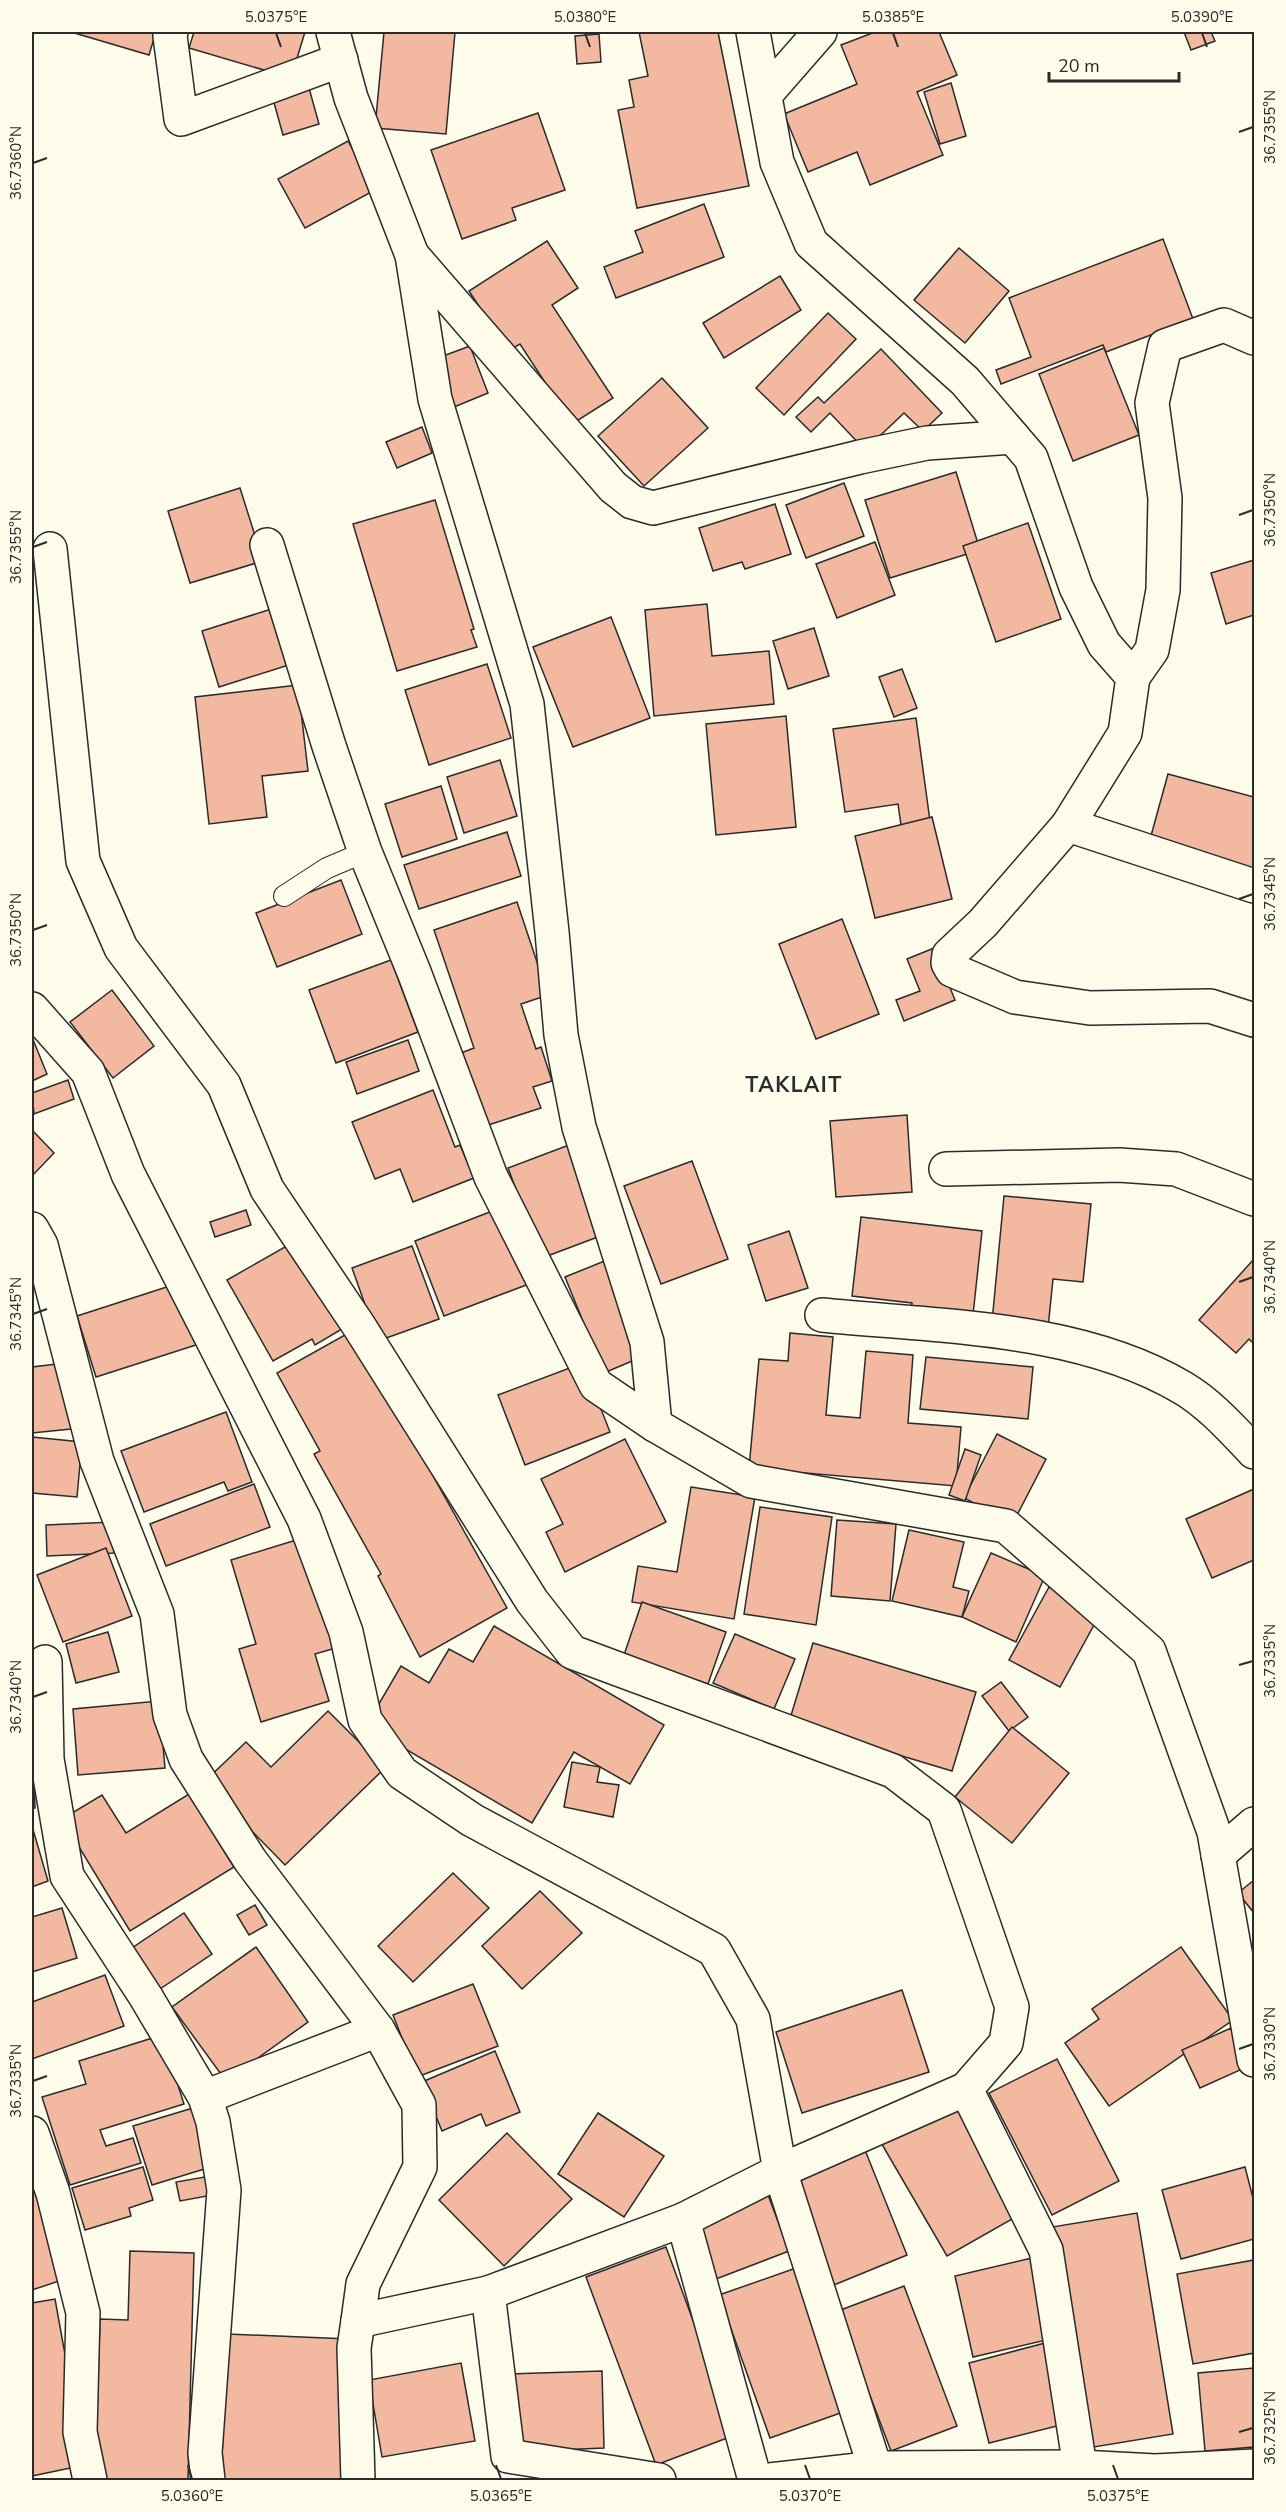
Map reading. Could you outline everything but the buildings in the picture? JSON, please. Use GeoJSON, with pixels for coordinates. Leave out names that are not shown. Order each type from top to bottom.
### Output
{"type":"FeatureCollection","features":[{"type":"Feature","properties":{"kind":"street"},"geometry":{"type":"LineString","coordinates":[[171,32],[181,119],[337,46],[351,98],[412,255],[435,399],[527,704],[561,1035],[579,1127],[647,1342],[655,1425]]}},
{"type":"Feature","properties":{"kind":"street"},"geometry":{"type":"LineString","coordinates":[[753,32],[777,162],[811,243],[965,381],[1031,458],[1076,587],[1104,644],[1133,677]]}},
{"type":"Feature","properties":{"kind":"street"},"geometry":{"type":"LineString","coordinates":[[765,95],[820,32]]}},
{"type":"Feature","properties":{"kind":"street"},"geometry":{"type":"LineString","coordinates":[[412,255],[613,488],[632,502],[653,508],[860,457],[927,443],[1013,437]]}},
{"type":"Feature","properties":{"kind":"street"},"geometry":{"type":"LineString","coordinates":[[1254,338],[1224,325],[1165,346],[1152,403],[1165,498],[1163,590],[1152,650],[1133,677],[1125,733],[1068,825],[983,923],[949,955],[948,963],[952,970],[1016,997],[1090,1008],[1210,1006],[1254,1020]]}},
{"type":"Feature","properties":{"kind":"street"},"geometry":{"type":"LineString","coordinates":[[267,545],[329,746],[366,852],[414,972],[491,1178],[596,1385],[655,1425],[751,1481],[1006,1526],[1149,1651],[1214,1832],[1254,2060]]}},
{"type":"Feature","properties":{"kind":"street"},"geometry":{"type":"LineString","coordinates":[[50,549],[83,861],[121,948],[224,1085],[267,1189],[359,1326],[532,1601],[572,1652],[893,1771],[944,1810],[1012,2007],[1006,2043],[966,2089],[780,2171],[683,2220],[488,2293],[358,2321]]}},
{"type":"Feature","properties":{"kind":"street"},"geometry":{"type":"LineString","coordinates":[[1068,825],[1254,886]]}},
{"type":"Feature","properties":{"kind":"street"},"geometry":{"type":"LineString","coordinates":[[32,1009],[87,1072],[128,1174],[304,1519],[346,1632],[365,1720],[402,1773],[472,1820],[714,1950],[753,2019],[780,2171],[878,2474]]}},
{"type":"Feature","properties":{"kind":"street"},"geometry":{"type":"LineString","coordinates":[[946,1169],[1119,1165],[1176,1169],[1254,1199]]}},
{"type":"Feature","properties":{"kind":"street"},"geometry":{"type":"LineString","coordinates":[[32,1229],[41,1245],[97,1461],[157,1614],[170,1715],[186,1759],[250,1860],[378,2030],[419,2105],[420,2167],[363,2284],[354,2348],[358,2481]]}},
{"type":"Feature","properties":{"kind":"street"},"geometry":{"type":"LineString","coordinates":[[822,1315],[1035,1336],[1112,1355],[1184,1388],[1224,1420],[1254,1452]]}},
{"type":"Feature","properties":{"kind":"street"},"geometry":{"type":"LineString","coordinates":[[45,1662],[47,1759],[67,1876],[146,1996],[205,2097],[213,2122],[224,2190],[206,2442],[208,2481]]}},
{"type":"Feature","properties":{"kind":"street"},"geometry":{"type":"LineString","coordinates":[[1218,1855],[1254,1824]]}},
{"type":"Feature","properties":{"kind":"street"},"geometry":{"type":"LineString","coordinates":[[205,2097],[378,2030]]}},
{"type":"Feature","properties":{"kind":"street"},"geometry":{"type":"LineString","coordinates":[[966,2089],[1046,2250],[1080,2467]]}},
{"type":"Feature","properties":{"kind":"street"},"geometry":{"type":"LineString","coordinates":[[32,2133],[53,2193],[83,2313],[80,2432],[90,2481]]}},
{"type":"Feature","properties":{"kind":"street"},"geometry":{"type":"LineString","coordinates":[[683,2220],[755,2481]]}},
{"type":"Feature","properties":{"kind":"street"},"geometry":{"type":"LineString","coordinates":[[488,2293],[508,2456],[659,2481]]}},
{"type":"Feature","properties":{"kind":"street"},"geometry":{"type":"LineString","coordinates":[[770,2481],[878,2474],[973,2475],[1080,2467],[1155,2471],[1254,2466]]}},
{"type":"Feature","properties":{"kind":"lane"},"geometry":{"type":"LineString","coordinates":[[284,896],[327,868],[366,852]]}},
{"type":"Feature","properties":{"kind":"district","name":"TAKLAIT"},"geometry":{"type":"Point","coordinates":[794,1085]}}]}
